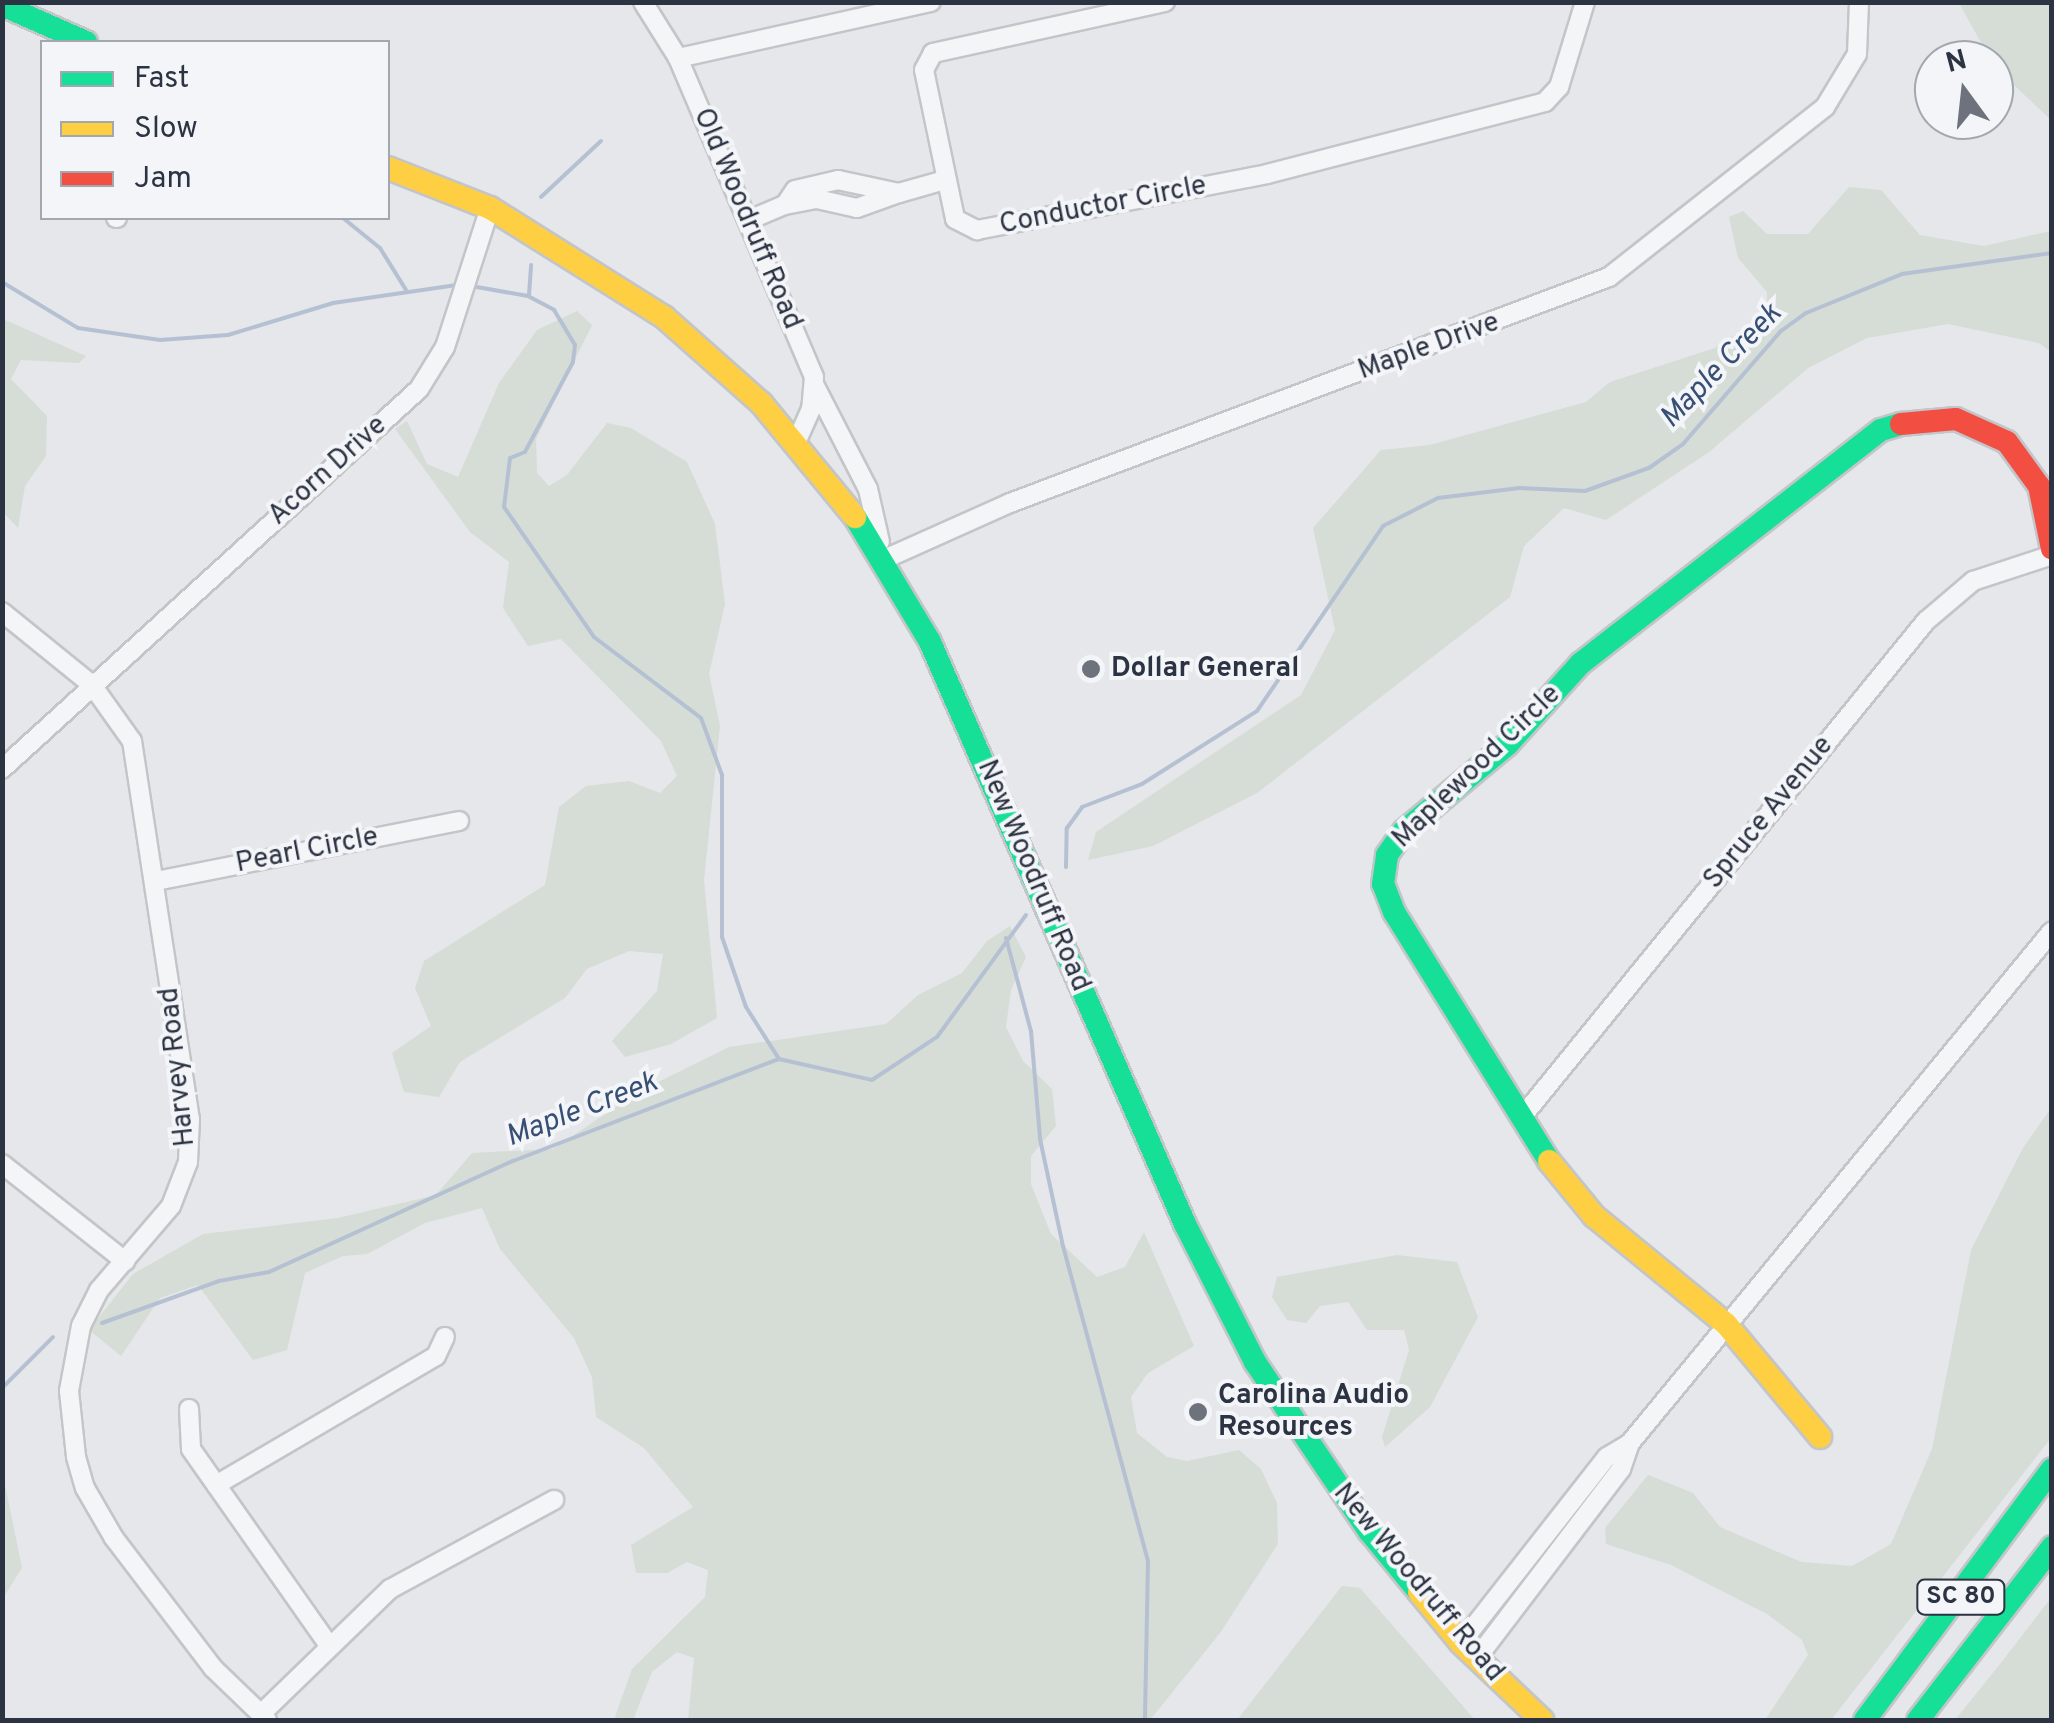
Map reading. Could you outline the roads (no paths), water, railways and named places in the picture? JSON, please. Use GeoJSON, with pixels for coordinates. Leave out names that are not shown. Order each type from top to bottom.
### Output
{"type":"FeatureCollection","features":[{"type":"Feature","properties":{"kind":"main road"},"geometry":{"type":"LineString","coordinates":[[2,5],[81,40]]}},
{"type":"Feature","properties":{"kind":"main road","name":"New Woodruff Road"},"geometry":{"type":"LineString","coordinates":[[390,169],[490,208],[664,317],[796,442],[884,554],[961,710],[1185,1224],[1255,1362],[1337,1489],[1469,1651],[1542,1720]]}},
{"type":"Feature","properties":{"kind":"main road","name":"Maplewood Circle"},"geometry":{"type":"LineString","coordinates":[[1820,1436],[1726,1324],[1594,1216],[1522,1118],[1387,898],[1388,855],[1404,831],[1508,744],[1594,653],[1882,430],[1918,419],[1956,419],[2007,442],[2039,486],[2052,552]]}},
{"type":"Feature","properties":{"kind":"main road","name":"SC 80"},"geometry":{"type":"LineString","coordinates":[[1865,1720],[2052,1469]]}},
{"type":"Feature","properties":{"kind":"main road","name":"SC 80"},"geometry":{"type":"LineString","coordinates":[[1918,1720],[2052,1547]]}},
{"type":"Feature","properties":{"kind":"street","name":"Old Woodruff Road"},"geometry":{"type":"LineString","coordinates":[[644,2],[678,58],[749,220],[815,386],[868,490],[884,554]]}},
{"type":"Feature","properties":{"kind":"street","name":"Conductor Circle"},"geometry":{"type":"LineString","coordinates":[[1165,2],[933,53],[924,70],[955,219],[978,230],[1266,174],[1545,102],[1559,86],[1585,2]]}},
{"type":"Feature","properties":{"kind":"street","name":"Maple Drive"},"geometry":{"type":"LineString","coordinates":[[884,554],[1010,502],[1609,276],[1825,107],[1857,54],[1859,2]]}},
{"type":"Feature","properties":{"kind":"street"},"geometry":{"type":"LineString","coordinates":[[678,58],[923,3]]}},
{"type":"Feature","properties":{"kind":"street"},"geometry":{"type":"LineString","coordinates":[[749,220],[785,204],[817,199],[857,208],[946,180]]}},
{"type":"Feature","properties":{"kind":"street","name":"Acorn Drive"},"geometry":{"type":"LineString","coordinates":[[2,769],[420,389],[445,347],[490,208]]}},
{"type":"Feature","properties":{"kind":"street"},"geometry":{"type":"LineString","coordinates":[[796,442],[815,386]]}},
{"type":"Feature","properties":{"kind":"street","name":"Spruce Avenue"},"geometry":{"type":"LineString","coordinates":[[1522,1118],[1926,620],[1973,582],[2052,552]]}},
{"type":"Feature","properties":{"kind":"street","name":"Harvey Road"},"geometry":{"type":"LineString","coordinates":[[2,612],[92,685],[132,740],[156,881],[191,1138],[171,1206],[89,1308],[71,1366],[71,1423],[85,1488],[213,1668],[264,1717]]}},
{"type":"Feature","properties":{"kind":"street","name":"Pearl Circle"},"geometry":{"type":"LineString","coordinates":[[156,881],[459,821]]}},
{"type":"Feature","properties":{"kind":"street"},"geometry":{"type":"LineString","coordinates":[[1469,1651],[1621,1469],[1630,1443],[1726,1324],[2052,931]]}},
{"type":"Feature","properties":{"kind":"street"},"geometry":{"type":"LineString","coordinates":[[2,1164],[33,1194],[125,1262]]}},
{"type":"Feature","properties":{"kind":"street"},"geometry":{"type":"LineString","coordinates":[[216,1485],[436,1356],[445,1337]]}},
{"type":"Feature","properties":{"kind":"street"},"geometry":{"type":"LineString","coordinates":[[189,1409],[190,1448],[328,1644]]}},
{"type":"Feature","properties":{"kind":"street"},"geometry":{"type":"LineString","coordinates":[[264,1717],[328,1644],[390,1590],[554,1500]]}},
{"type":"Feature","properties":{"kind":"waterway"},"geometry":{"type":"LineString","coordinates":[[541,197],[601,141]]}},
{"type":"Feature","properties":{"kind":"waterway"},"geometry":{"type":"LineString","coordinates":[[345,220],[380,248],[406,290]]}},
{"type":"Feature","properties":{"kind":"waterway","name":"Maple Creek"},"geometry":{"type":"LineString","coordinates":[[1066,867],[1067,828],[1082,807],[1142,784],[1257,711],[1383,526],[1438,498],[1519,488],[1585,491],[1649,468],[1683,444],[1781,331],[1806,313],[1902,274],[2052,253]]}},
{"type":"Feature","properties":{"kind":"waterway"},"geometry":{"type":"LineString","coordinates":[[529,295],[531,265]]}},
{"type":"Feature","properties":{"kind":"waterway"},"geometry":{"type":"LineString","coordinates":[[2,282],[78,328],[160,340],[228,335],[333,303],[457,285]]}},
{"type":"Feature","properties":{"kind":"waterway"},"geometry":{"type":"LineString","coordinates":[[471,286],[528,296],[554,310],[575,345],[573,362],[525,452],[510,458],[504,507],[594,637],[701,718],[722,775],[722,937],[746,1007],[779,1059]]}},
{"type":"Feature","properties":{"kind":"waterway","name":"Maple Creek"},"geometry":{"type":"LineString","coordinates":[[102,1323],[219,1281],[269,1272],[513,1161],[779,1059],[872,1080],[937,1037],[1026,915]]}},
{"type":"Feature","properties":{"kind":"waterway"},"geometry":{"type":"LineString","coordinates":[[1006,938],[1031,1031],[1040,1139],[1063,1246],[1148,1561],[1145,1720]]}},
{"type":"Feature","properties":{"kind":"waterway","name":"Maple Creek"},"geometry":{"type":"LineString","coordinates":[[2,1388],[53,1337]]}},
{"type":"Feature","properties":{"kind":"place","name":"Dollar General"},"geometry":{"type":"Point","coordinates":[1091,669]}},
{"type":"Feature","properties":{"kind":"place","name":"Carolina Audio Resources"},"geometry":{"type":"Point","coordinates":[1198,1412]}}]}
